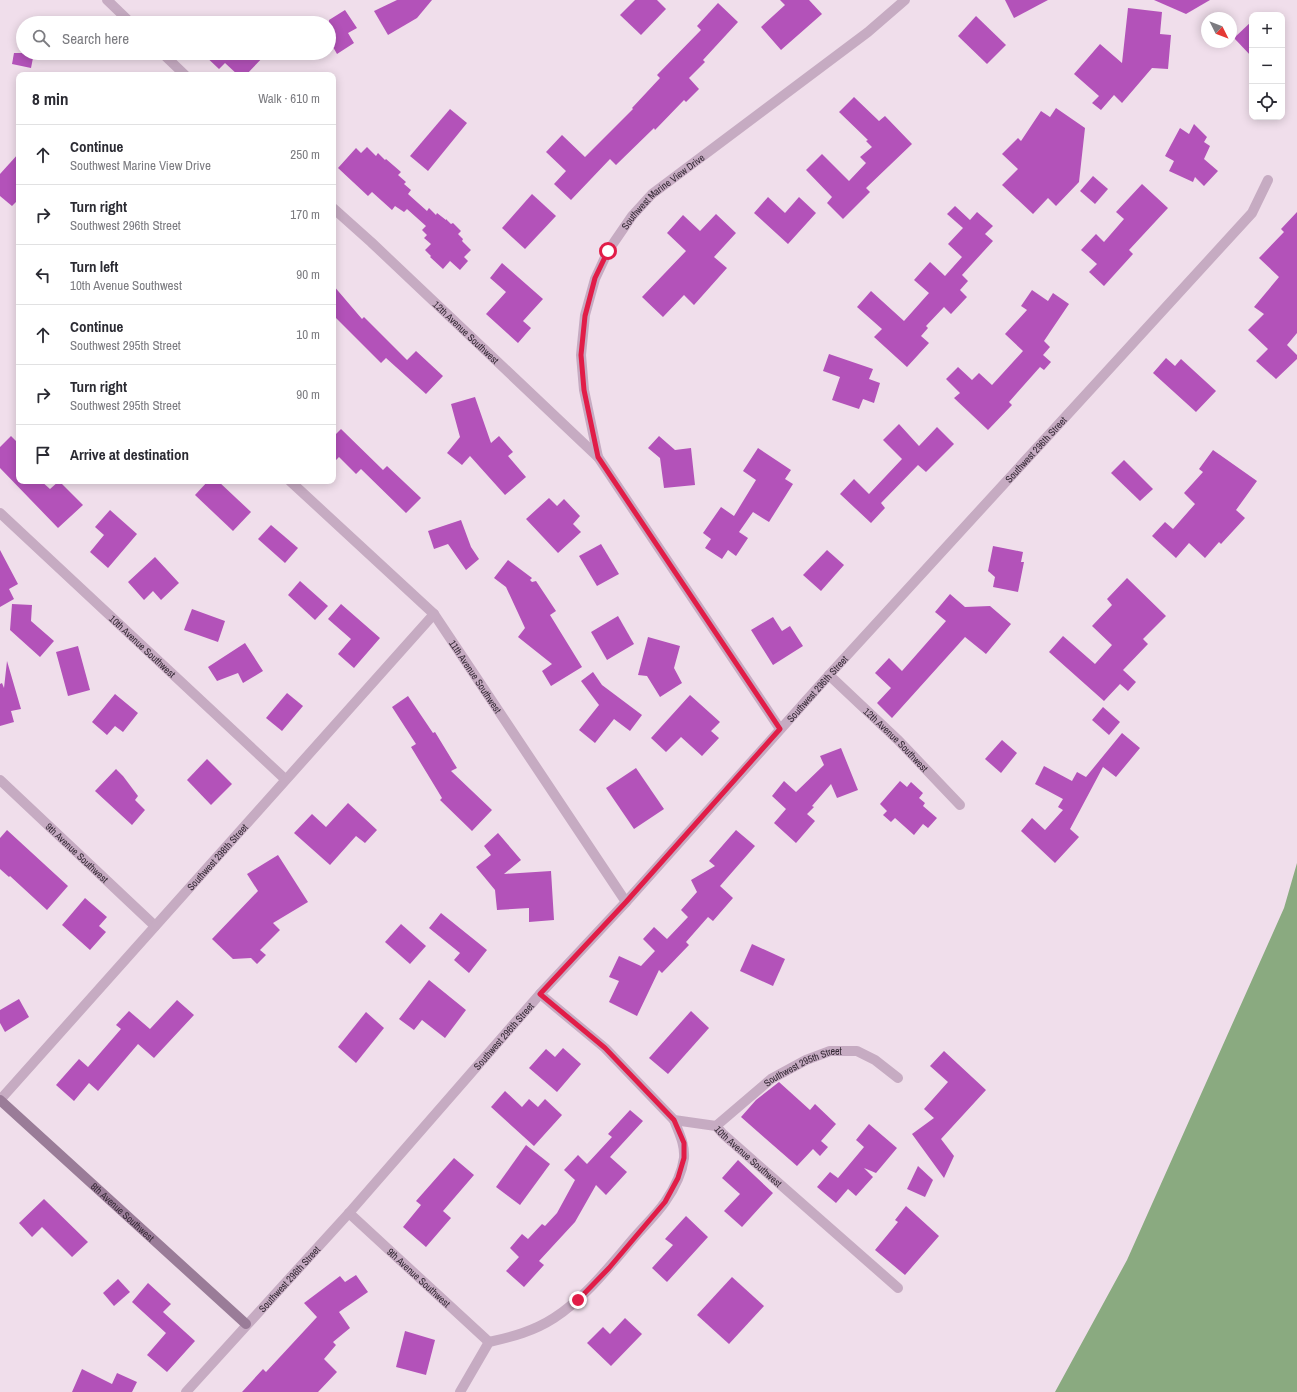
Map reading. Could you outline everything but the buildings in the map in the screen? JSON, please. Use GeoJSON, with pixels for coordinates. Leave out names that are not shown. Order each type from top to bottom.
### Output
{"type":"FeatureCollection","features":[{"type":"Feature","properties":{"kind":"street"},"geometry":{"type":"LineString","coordinates":[[106,0],[123,16]]}},
{"type":"Feature","properties":{"kind":"street","name":"Southwest Marine View Drive"},"geometry":{"type":"LineString","coordinates":[[780,729],[598,457],[584,390],[581,355],[585,316],[595,278],[608,251],[632,216],[652,194],[868,32],[905,0]]}},
{"type":"Feature","properties":{"kind":"street"},"geometry":{"type":"LineString","coordinates":[[169,60],[182,72]]}},
{"type":"Feature","properties":{"kind":"street","name":"Southwest 296th Street"},"geometry":{"type":"LineString","coordinates":[[186,1392],[246,1324],[349,1213],[540,994],[626,902],[829,675],[1252,213],[1268,180]]}},
{"type":"Feature","properties":{"kind":"street","name":"12th Avenue Southwest"},"geometry":{"type":"LineString","coordinates":[[336,211],[598,457]]}},
{"type":"Feature","properties":{"kind":"street","name":"11th Avenue Southwest"},"geometry":{"type":"LineString","coordinates":[[293,484],[434,614],[626,902]]}},
{"type":"Feature","properties":{"kind":"street","name":"10th Avenue Southwest"},"geometry":{"type":"LineString","coordinates":[[0,513],[285,779]]}},
{"type":"Feature","properties":{"kind":"street","name":"Southwest 298th Street"},"geometry":{"type":"LineString","coordinates":[[0,1100],[285,779],[434,614]]}},
{"type":"Feature","properties":{"kind":"street","name":"12th Avenue Southwest"},"geometry":{"type":"LineString","coordinates":[[829,675],[899,741],[960,805]]}},
{"type":"Feature","properties":{"kind":"street","name":"9th Avenue Southwest"},"geometry":{"type":"LineString","coordinates":[[0,780],[155,926]]}},
{"type":"Feature","properties":{"kind":"street"},"geometry":{"type":"LineString","coordinates":[[460,1392],[489,1342],[511,1338],[554,1318],[578,1300],[609,1268],[665,1202],[678,1178],[684,1158],[684,1143],[674,1120],[605,1048],[540,994]]}},
{"type":"Feature","properties":{"kind":"street","name":"Southwest 295th Street"},"geometry":{"type":"LineString","coordinates":[[716,1126],[771,1079],[806,1060],[830,1051],[857,1051],[875,1060],[898,1078]]}},
{"type":"Feature","properties":{"kind":"street","name":"8th Avenue Southwest"},"geometry":{"type":"LineString","coordinates":[[0,1100],[246,1324]]}},
{"type":"Feature","properties":{"kind":"street","name":"10th Avenue Southwest"},"geometry":{"type":"LineString","coordinates":[[674,1120],[716,1126],[723,1134],[898,1288]]}},
{"type":"Feature","properties":{"kind":"street","name":"9th Avenue Southwest"},"geometry":{"type":"LineString","coordinates":[[349,1213],[489,1342]]}},
{"type":"Feature","properties":{"kind":"shaded area"},"geometry":{"type":"Polygon","coordinates":[[[1297,863],[1297,1392],[1055,1392],[1127,1260],[1284,908],[1297,863]]]}},
{"type":"Feature","properties":{"kind":"route"},"geometry":{"type":"LineString","coordinates":[[578,1300],[609,1268],[665,1202],[678,1178],[684,1158],[684,1143],[674,1120],[605,1048],[540,994],[626,902],[780,729],[598,457],[584,390],[581,355],[585,316],[595,278],[608,251]]}}]}
